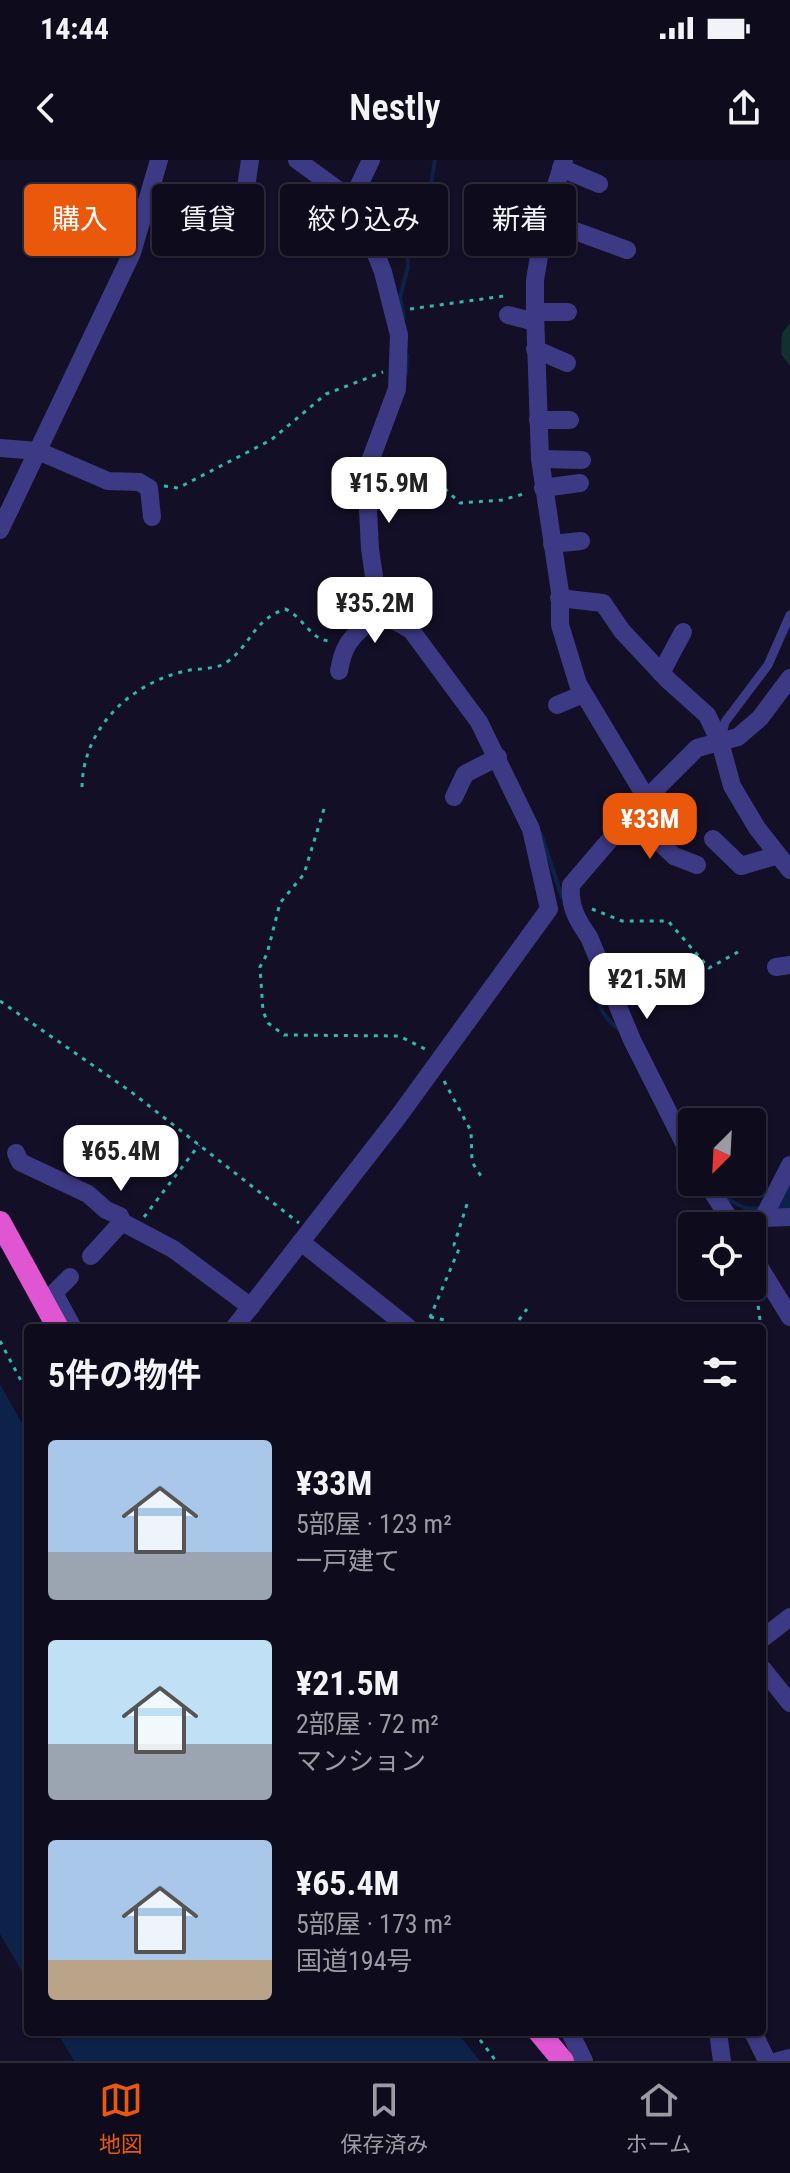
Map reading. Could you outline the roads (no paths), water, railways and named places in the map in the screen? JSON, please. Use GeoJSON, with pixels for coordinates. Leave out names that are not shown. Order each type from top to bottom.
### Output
{"type":"FeatureCollection","features":[{"type":"Feature","properties":{"kind":"highway"},"geometry":{"type":"LineString","coordinates":[[0,1222],[56,1324]]}},
{"type":"Feature","properties":{"kind":"highway"},"geometry":{"type":"LineString","coordinates":[[542,2036],[563,2061]]}},
{"type":"Feature","properties":{"kind":"street"},"geometry":{"type":"LineString","coordinates":[[0,530],[132,253],[159,160]]}},
{"type":"Feature","properties":{"kind":"street"},"geometry":{"type":"LineString","coordinates":[[247,184],[250,160]]}},
{"type":"Feature","properties":{"kind":"street"},"geometry":{"type":"LineString","coordinates":[[297,160],[330,184]]}},
{"type":"Feature","properties":{"kind":"street"},"geometry":{"type":"LineString","coordinates":[[360,184],[371,160]]}},
{"type":"Feature","properties":{"kind":"street"},"geometry":{"type":"LineString","coordinates":[[557,184],[563,164],[599,184]]}},
{"type":"Feature","properties":{"kind":"street"},"geometry":{"type":"LineString","coordinates":[[576,231],[627,250]]}},
{"type":"Feature","properties":{"kind":"street"},"geometry":{"type":"LineString","coordinates":[[376,256],[394,310],[400,366],[397,389],[368,459],[370,549],[381,606],[393,620],[411,630],[479,722],[531,829],[559,901],[678,1133]]}},
{"type":"Feature","properties":{"kind":"street"},"geometry":{"type":"LineString","coordinates":[[539,256],[535,280],[535,349],[540,459],[562,634],[583,694],[647,799]]}},
{"type":"Feature","properties":{"kind":"street"},"geometry":{"type":"LineString","coordinates":[[508,315],[535,317],[568,312]]}},
{"type":"Feature","properties":{"kind":"street"},"geometry":{"type":"LineString","coordinates":[[535,349],[567,363]]}},
{"type":"Feature","properties":{"kind":"street"},"geometry":{"type":"LineString","coordinates":[[538,420],[570,420]]}},
{"type":"Feature","properties":{"kind":"street"},"geometry":{"type":"LineString","coordinates":[[0,448],[38,451],[108,481],[146,485],[152,517]]}},
{"type":"Feature","properties":{"kind":"street"},"geometry":{"type":"LineString","coordinates":[[540,459],[582,460]]}},
{"type":"Feature","properties":{"kind":"street"},"geometry":{"type":"LineString","coordinates":[[543,488],[580,483]]}},
{"type":"Feature","properties":{"kind":"street"},"geometry":{"type":"LineString","coordinates":[[552,544],[581,541]]}},
{"type":"Feature","properties":{"kind":"street"},"geometry":{"type":"LineString","coordinates":[[559,598],[603,603],[622,631],[661,673],[707,715],[720,742],[732,786],[790,870]]}},
{"type":"Feature","properties":{"kind":"street"},"geometry":{"type":"LineString","coordinates":[[339,671],[348,640],[370,621],[381,606]]}},
{"type":"Feature","properties":{"kind":"street"},"geometry":{"type":"LineString","coordinates":[[661,673],[683,632]]}},
{"type":"Feature","properties":{"kind":"street"},"geometry":{"type":"LineString","coordinates":[[237,1324],[571,885],[631,815],[697,748],[738,737],[760,718],[790,678]]}},
{"type":"Feature","properties":{"kind":"street"},"geometry":{"type":"LineString","coordinates":[[557,705],[583,694]]}},
{"type":"Feature","properties":{"kind":"street"},"geometry":{"type":"LineString","coordinates":[[454,797],[465,774],[498,757]]}},
{"type":"Feature","properties":{"kind":"street"},"geometry":{"type":"LineString","coordinates":[[631,815],[674,856],[697,865]]}},
{"type":"Feature","properties":{"kind":"street"},"geometry":{"type":"LineString","coordinates":[[713,839],[741,866],[778,855]]}},
{"type":"Feature","properties":{"kind":"street"},"geometry":{"type":"LineString","coordinates":[[16,1153],[20,1162],[88,1194],[106,1210],[120,1216],[122,1222],[173,1249],[251,1307]]}},
{"type":"Feature","properties":{"kind":"street"},"geometry":{"type":"LineString","coordinates":[[762,1212],[790,1165]]}},
{"type":"Feature","properties":{"kind":"street"},"geometry":{"type":"LineString","coordinates":[[766,1221],[790,1217]]}},
{"type":"Feature","properties":{"kind":"street"},"geometry":{"type":"LineString","coordinates":[[91,1256],[122,1222]]}},
{"type":"Feature","properties":{"kind":"street"},"geometry":{"type":"LineString","coordinates":[[305,1237],[404,1324]]}},
{"type":"Feature","properties":{"kind":"street"},"geometry":{"type":"LineString","coordinates":[[70,1277],[54,1293],[71,1324]]}},
{"type":"Feature","properties":{"kind":"street"},"geometry":{"type":"LineString","coordinates":[[766,1278],[790,1317]]}},
{"type":"Feature","properties":{"kind":"street"},"geometry":{"type":"LineString","coordinates":[[766,1636],[790,1617]]}},
{"type":"Feature","properties":{"kind":"street"},"geometry":{"type":"LineString","coordinates":[[766,1673],[790,1703]]}},
{"type":"Feature","properties":{"kind":"street"},"geometry":{"type":"LineString","coordinates":[[572,2036],[584,2061]]}},
{"type":"Feature","properties":{"kind":"street"},"geometry":{"type":"LineString","coordinates":[[719,2036],[722,2061]]}},
{"type":"Feature","properties":{"kind":"street"},"geometry":{"type":"LineString","coordinates":[[755,2036],[767,2061]]}},
{"type":"Feature","properties":{"kind":"street"},"geometry":{"type":"LineString","coordinates":[[778,2061],[790,2058]]}},
{"type":"Feature","properties":{"kind":"lane"},"geometry":{"type":"LineString","coordinates":[[720,742],[725,722],[768,665],[790,615]]}},
{"type":"Feature","properties":{"kind":"water"},"geometry":{"type":"Polygon","coordinates":[[[0,1384],[24,1427],[24,1975],[0,1934],[0,1384]]]}},
{"type":"Feature","properties":{"kind":"water"},"geometry":{"type":"Polygon","coordinates":[[[59,2036],[460,2036],[480,2061],[74,2061],[59,2036]]]}},
{"type":"Feature","properties":{"kind":"waterway"},"geometry":{"type":"LineString","coordinates":[[404,318],[400,297],[408,267],[407,236],[430,189],[435,160]]}},
{"type":"Feature","properties":{"kind":"waterway"},"geometry":{"type":"LineString","coordinates":[[406,374],[407,355]]}},
{"type":"Feature","properties":{"kind":"waterway"},"geometry":{"type":"LineString","coordinates":[[541,834],[562,897]]}},
{"type":"Feature","properties":{"kind":"waterway"},"geometry":{"type":"LineString","coordinates":[[592,963],[595,991],[601,1008],[619,1029]]}},
{"type":"Feature","properties":{"kind":"waterway"},"geometry":{"type":"LineString","coordinates":[[782,1209],[790,1191]]}},
{"type":"Feature","properties":{"kind":"waterway"},"geometry":{"type":"LineString","coordinates":[[727,1199],[745,1208],[760,1209]]}}]}
